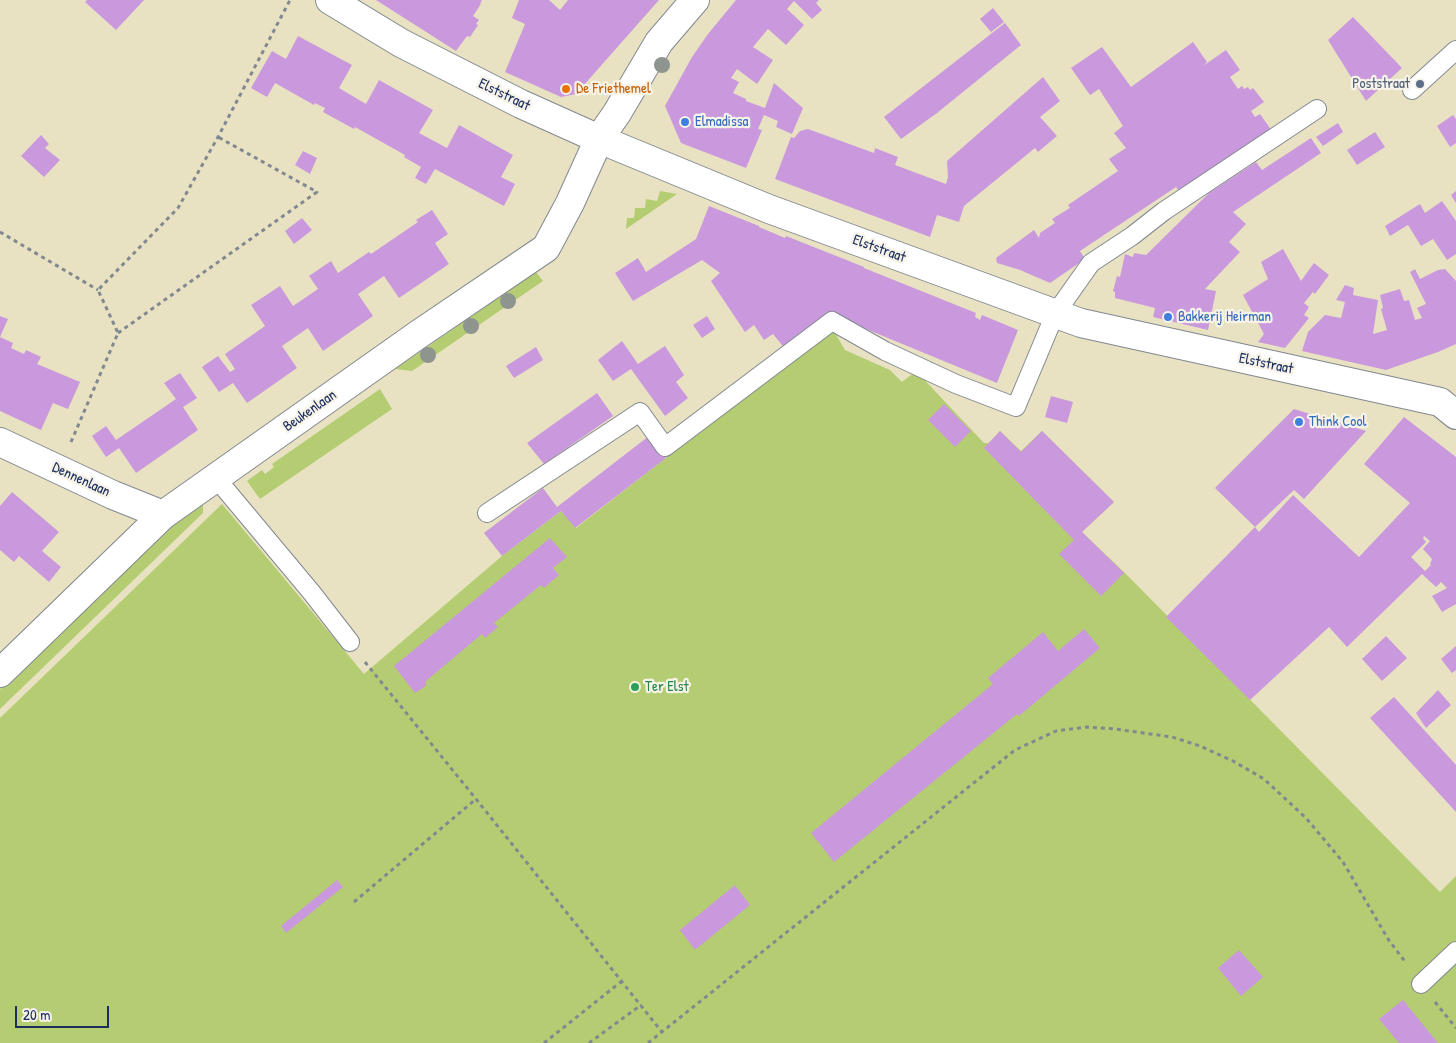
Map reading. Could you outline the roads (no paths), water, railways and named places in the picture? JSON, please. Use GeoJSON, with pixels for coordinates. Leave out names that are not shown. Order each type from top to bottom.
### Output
{"type":"FeatureCollection","features":[{"type":"Feature","properties":{"kind":"street","name":"Elststraat"},"geometry":{"type":"LineString","coordinates":[[330,0],[401,43],[521,104],[599,138],[769,209],[1055,314],[1081,323],[1451,401]]}},
{"type":"Feature","properties":{"kind":"street","name":"Beukenlaan"},"geometry":{"type":"LineString","coordinates":[[0,673],[163,515],[419,334],[546,248],[570,203],[599,138],[617,113],[659,42],[695,0]]}},
{"type":"Feature","properties":{"kind":"street","name":"Dennenlaan"},"geometry":{"type":"LineString","coordinates":[[0,442],[113,495],[163,515]]}},
{"type":"Feature","properties":{"kind":"lane"},"geometry":{"type":"LineString","coordinates":[[1412,90],[1456,50]]}},
{"type":"Feature","properties":{"kind":"lane"},"geometry":{"type":"LineString","coordinates":[[487,513],[640,412],[664,447],[832,321],[885,351],[956,384],[1016,407],[1055,314],[1090,263],[1317,109]]}},
{"type":"Feature","properties":{"kind":"lane"},"geometry":{"type":"LineString","coordinates":[[216,478],[312,593],[350,642]]}},
{"type":"Feature","properties":{"kind":"lane"},"geometry":{"type":"LineString","coordinates":[[1421,984],[1456,951]]}},
{"type":"Feature","properties":{"kind":"place","name":"Poststraat"},"geometry":{"type":"Point","coordinates":[1420,84]}},
{"type":"Feature","properties":{"kind":"place","name":"De Friethemel"},"geometry":{"type":"Point","coordinates":[566,89]}},
{"type":"Feature","properties":{"kind":"place","name":"Elmadissa"},"geometry":{"type":"Point","coordinates":[685,122]}},
{"type":"Feature","properties":{"kind":"place","name":"Bakkerij Heirman"},"geometry":{"type":"Point","coordinates":[1168,317]}},
{"type":"Feature","properties":{"kind":"place","name":"Think Cool"},"geometry":{"type":"Point","coordinates":[1299,422]}},
{"type":"Feature","properties":{"kind":"place","name":"Ter Elst"},"geometry":{"type":"Point","coordinates":[635,687]}}]}
